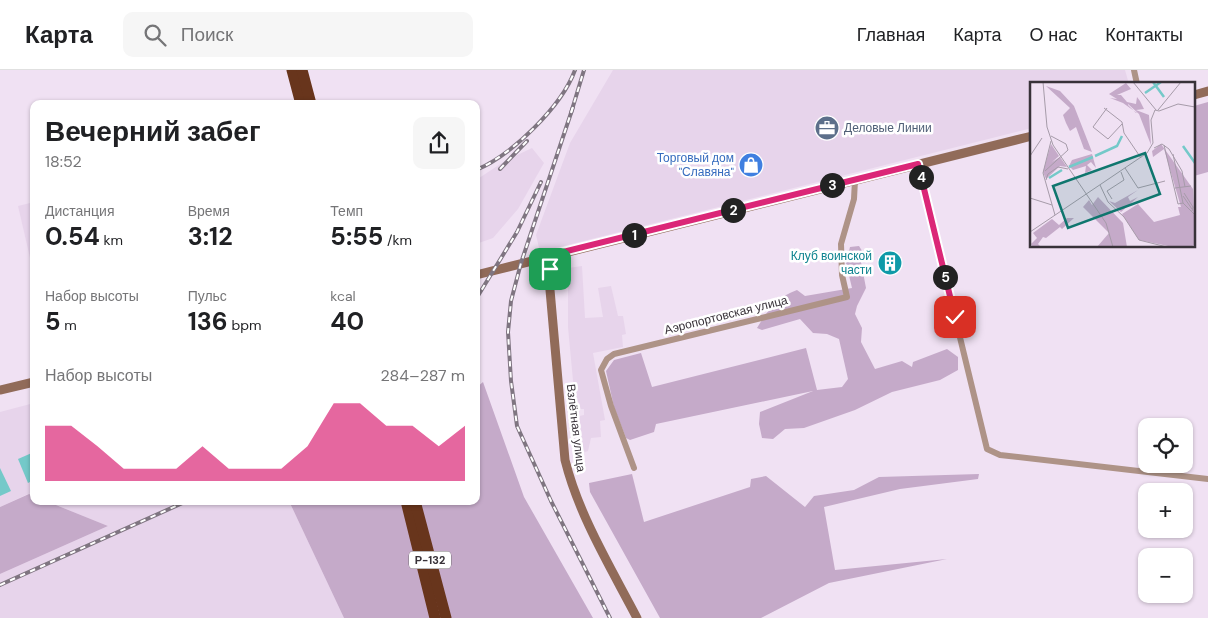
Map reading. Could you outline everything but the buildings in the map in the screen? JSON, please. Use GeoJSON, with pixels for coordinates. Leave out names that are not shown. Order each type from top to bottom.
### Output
{"type":"FeatureCollection","features":[{"type":"Feature","properties":{"kind":"highway"},"geometry":{"type":"LineString","coordinates":[[292,70],[300,100]]}},
{"type":"Feature","properties":{"kind":"highway"},"geometry":{"type":"LineString","coordinates":[[302,70],[310,100]]}},
{"type":"Feature","properties":{"kind":"highway","name":"Р-132"},"geometry":{"type":"LineString","coordinates":[[407,505],[435,618]]}},
{"type":"Feature","properties":{"kind":"highway","name":"Р-132"},"geometry":{"type":"LineString","coordinates":[[416,505],[446,618]]}},
{"type":"Feature","properties":{"kind":"main road"},"geometry":{"type":"LineString","coordinates":[[480,274],[1030,136]]}},
{"type":"Feature","properties":{"kind":"main road","name":"Взлётная улица"},"geometry":{"type":"LineString","coordinates":[[547,256],[565,460],[570,481],[637,618]]}},
{"type":"Feature","properties":{"kind":"main road"},"geometry":{"type":"LineString","coordinates":[[0,390],[30,383]]}},
{"type":"Feature","properties":{"kind":"street"},"geometry":{"type":"LineString","coordinates":[[918,164],[987,449],[1000,455],[1208,479]]}},
{"type":"Feature","properties":{"kind":"street","name":"Аэропортовская улица"},"geometry":{"type":"LineString","coordinates":[[634,468],[611,406],[601,370],[607,359],[614,354],[847,298],[842,275],[841,244],[854,199],[854,180]]}},
{"type":"Feature","properties":{"kind":"shaded area"},"geometry":{"type":"Polygon","coordinates":[[[613,70],[1125,70],[1128,82],[1030,82],[1030,129],[540,252],[536,235],[570,143],[613,70]]]}},
{"type":"Feature","properties":{"kind":"shaded area"},"geometry":{"type":"Polygon","coordinates":[[[1208,102],[1208,172],[1196,175],[1196,105],[1208,102]]]}},
{"type":"Feature","properties":{"kind":"shaded area"},"geometry":{"type":"Polygon","coordinates":[[[532,148],[544,163],[518,209],[493,238],[480,243],[480,177],[505,161],[532,148]]]}},
{"type":"Feature","properties":{"kind":"shaded area"},"geometry":{"type":"Polygon","coordinates":[[[30,203],[30,258],[18,206],[30,203]]]}},
{"type":"Feature","properties":{"kind":"shaded area"},"geometry":{"type":"Polygon","coordinates":[[[859,246],[864,254],[861,262],[866,288],[855,314],[862,328],[861,342],[875,369],[902,361],[912,367],[913,362],[947,349],[958,357],[958,370],[940,380],[892,392],[855,410],[804,428],[785,429],[773,439],[762,438],[759,424],[760,412],[813,391],[656,424],[654,432],[630,440],[626,438],[614,407],[606,371],[614,360],[641,353],[652,387],[806,348],[817,390],[842,387],[848,379],[839,339],[827,334],[813,333],[800,319],[762,330],[757,328],[778,300],[797,290],[805,296],[852,288],[846,263],[850,247],[859,246]]]}},
{"type":"Feature","properties":{"kind":"shaded area"},"geometry":{"type":"Polygon","coordinates":[[[582,266],[585,318],[603,317],[598,288],[611,286],[618,316],[623,316],[626,334],[622,335],[623,347],[593,353],[605,420],[600,421],[601,437],[591,438],[588,451],[585,452],[577,446],[575,417],[584,415],[584,409],[580,409],[579,402],[575,402],[568,327],[568,268],[582,266]]]}},
{"type":"Feature","properties":{"kind":"shaded area"},"geometry":{"type":"Polygon","coordinates":[[[483,382],[524,497],[593,618],[344,618],[291,505],[480,505],[480,385],[483,382]]]}},
{"type":"Feature","properties":{"kind":"shaded area"},"geometry":{"type":"Polygon","coordinates":[[[30,404],[30,495],[0,507],[0,412],[30,404]]]}},
{"type":"Feature","properties":{"kind":"shaded area"},"geometry":{"type":"Polygon","coordinates":[[[30,454],[30,482],[28,483],[18,459],[30,454]]]}},
{"type":"Feature","properties":{"kind":"shaded area"},"geometry":{"type":"Polygon","coordinates":[[[0,468],[11,491],[0,496],[0,468]]]}},
{"type":"Feature","properties":{"kind":"shaded area"},"geometry":{"type":"Polygon","coordinates":[[[632,474],[644,522],[750,487],[751,479],[766,476],[805,507],[814,496],[854,490],[879,477],[979,474],[978,479],[900,489],[824,507],[835,570],[947,559],[829,583],[761,618],[660,618],[590,492],[589,483],[632,474]]]}},
{"type":"Feature","properties":{"kind":"shaded area"},"geometry":{"type":"Polygon","coordinates":[[[29,494],[30,505],[56,505],[108,526],[0,574],[0,507],[29,494]]]}},
{"type":"Feature","properties":{"kind":"shaded area"},"geometry":{"type":"Polygon","coordinates":[[[56,505],[291,505],[344,618],[0,618],[0,574],[108,526],[56,505]]]}},
{"type":"Feature","properties":{"kind":"railway"},"geometry":{"type":"LineString","coordinates":[[480,168],[505,153],[534,128],[559,99],[575,70]]}},
{"type":"Feature","properties":{"kind":"railway"},"geometry":{"type":"LineString","coordinates":[[571,113],[584,70]]}},
{"type":"Feature","properties":{"kind":"railway"},"geometry":{"type":"LineString","coordinates":[[573,107],[521,263],[511,301],[508,332],[511,381],[517,426],[551,501],[610,618]]}},
{"type":"Feature","properties":{"kind":"railway"},"geometry":{"type":"LineString","coordinates":[[500,169],[527,141]]}},
{"type":"Feature","properties":{"kind":"railway"},"geometry":{"type":"LineString","coordinates":[[480,292],[517,232],[541,182]]}},
{"type":"Feature","properties":{"kind":"railway"},"geometry":{"type":"LineString","coordinates":[[0,585],[178,505]]}},
{"type":"Feature","properties":{"kind":"place","name":"Деловые Линии"},"geometry":{"type":"Point","coordinates":[827,128]}},
{"type":"Feature","properties":{"kind":"place","name":"Торговый дом \"Славяна\""},"geometry":{"type":"Point","coordinates":[751,165]}},
{"type":"Feature","properties":{"kind":"place","name":"Клуб воинской части"},"geometry":{"type":"Point","coordinates":[890,263]}},
{"type":"Feature","properties":{"kind":"route"},"geometry":{"type":"LineString","coordinates":[[550,269],[547,256],[918,164],[955,317]]}}]}
